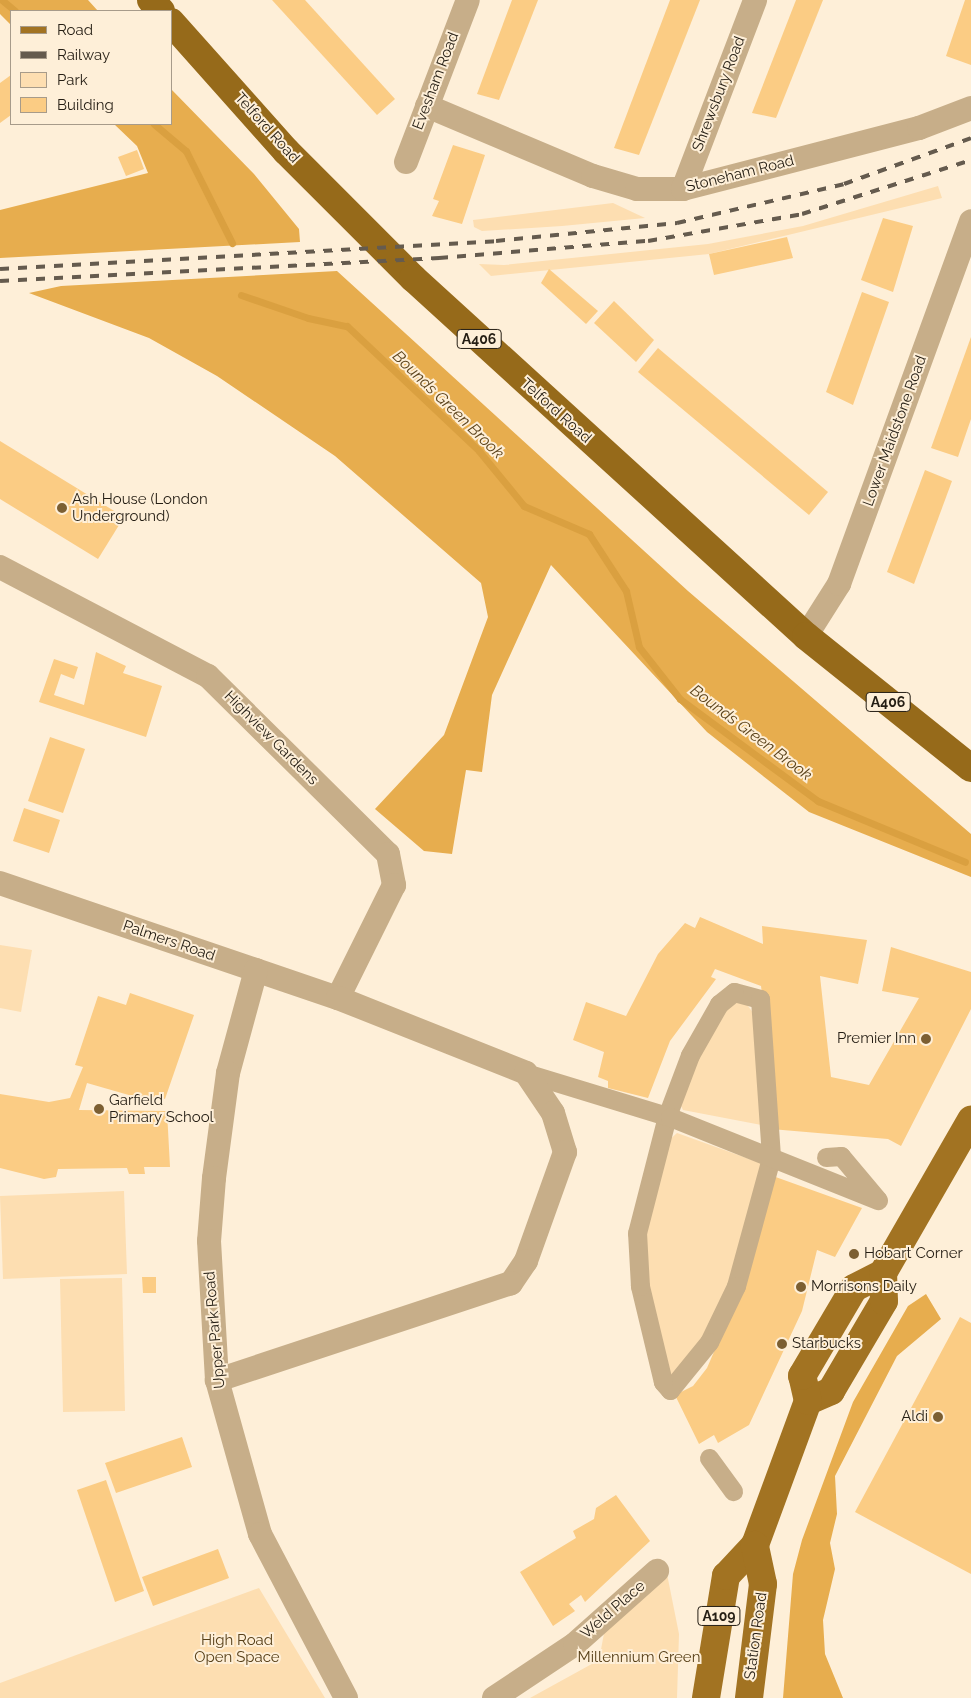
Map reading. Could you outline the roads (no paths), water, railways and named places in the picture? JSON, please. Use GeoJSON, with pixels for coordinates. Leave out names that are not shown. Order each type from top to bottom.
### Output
{"type":"FeatureCollection","features":[{"type":"Feature","properties":{"kind":"highway"},"geometry":{"type":"LineString","coordinates":[[151,0],[161,10]]}},
{"type":"Feature","properties":{"kind":"highway","name":"Telford Road"},"geometry":{"type":"LineString","coordinates":[[172,23],[286,151],[413,278],[806,636],[971,768]]}},
{"type":"Feature","properties":{"kind":"main road","name":"A109"},"geometry":{"type":"LineString","coordinates":[[706,1698],[726,1576],[755,1546],[808,1401],[802,1376],[854,1288],[883,1272],[971,1120]]}},
{"type":"Feature","properties":{"kind":"main road","name":"Station Road"},"geometry":{"type":"LineString","coordinates":[[748,1698],[763,1584],[755,1546]]}},
{"type":"Feature","properties":{"kind":"street","name":"Evesham Road"},"geometry":{"type":"LineString","coordinates":[[406,162],[468,0]]}},
{"type":"Feature","properties":{"kind":"street","name":"Shrewsbury Road"},"geometry":{"type":"LineString","coordinates":[[683,188],[755,0]]}},
{"type":"Feature","properties":{"kind":"street","name":"Stoneham Road"},"geometry":{"type":"LineString","coordinates":[[427,106],[593,176],[637,189],[683,188],[901,133],[971,108]]}},
{"type":"Feature","properties":{"kind":"street","name":"Lower Maidstone Road"},"geometry":{"type":"LineString","coordinates":[[806,636],[839,584],[971,221]]}},
{"type":"Feature","properties":{"kind":"street","name":"Highview Gardens"},"geometry":{"type":"LineString","coordinates":[[0,567],[208,676],[388,854],[394,885],[338,998]]}},
{"type":"Feature","properties":{"kind":"street","name":"Palmers Road"},"geometry":{"type":"LineString","coordinates":[[0,882],[338,998],[526,1073]]}},
{"type":"Feature","properties":{"kind":"street","name":"Upper Park Road"},"geometry":{"type":"LineString","coordinates":[[256,970],[228,1074],[214,1178],[209,1241],[217,1380],[260,1534],[346,1698]]}},
{"type":"Feature","properties":{"kind":"street"},"geometry":{"type":"LineString","coordinates":[[734,992],[760,999],[771,1158],[736,1286],[709,1342],[670,1390],[662,1382],[640,1286],[637,1233],[668,1116],[690,1055],[719,1004],[734,992]]}},
{"type":"Feature","properties":{"kind":"street"},"geometry":{"type":"LineString","coordinates":[[217,1380],[512,1283],[526,1261],[565,1152],[553,1113],[526,1073]]}},
{"type":"Feature","properties":{"kind":"street"},"geometry":{"type":"LineString","coordinates":[[526,1073],[668,1116],[878,1200],[841,1156],[826,1157]]}},
{"type":"Feature","properties":{"kind":"street"},"geometry":{"type":"LineString","coordinates":[[771,1158],[802,1158]]}},
{"type":"Feature","properties":{"kind":"street"},"geometry":{"type":"LineString","coordinates":[[709,1458],[733,1491]]}},
{"type":"Feature","properties":{"kind":"street","name":"Weld Place"},"geometry":{"type":"LineString","coordinates":[[494,1698],[575,1644],[657,1572]]}},
{"type":"Feature","properties":{"kind":"waterway","name":"Bounds Green Brook"},"geometry":{"type":"LineString","coordinates":[[2,0],[14,10]]}},
{"type":"Feature","properties":{"kind":"waterway","name":"Bounds Green Brook"},"geometry":{"type":"LineString","coordinates":[[155,125],[186,151],[232,243]]}},
{"type":"Feature","properties":{"kind":"waterway","name":"Bounds Green Brook"},"geometry":{"type":"LineString","coordinates":[[241,295],[308,318],[347,326],[479,451],[524,506],[589,534],[626,591],[639,647],[680,699],[818,801],[965,862]]}},
{"type":"Feature","properties":{"kind":"railway"},"geometry":{"type":"LineString","coordinates":[[0,269],[496,241],[677,223],[844,184],[971,138]]}},
{"type":"Feature","properties":{"kind":"railway"},"geometry":{"type":"LineString","coordinates":[[0,281],[439,258],[648,241],[802,214],[971,160]]}},
{"type":"Feature","properties":{"kind":"place","name":"Ash House (London Underground)"},"geometry":{"type":"Point","coordinates":[62,508]}},
{"type":"Feature","properties":{"kind":"place","name":"Premier Inn"},"geometry":{"type":"Point","coordinates":[926,1039]}},
{"type":"Feature","properties":{"kind":"place","name":"Garfield Primary School"},"geometry":{"type":"Point","coordinates":[99,1109]}},
{"type":"Feature","properties":{"kind":"place","name":"Hobart Corner"},"geometry":{"type":"Point","coordinates":[854,1254]}},
{"type":"Feature","properties":{"kind":"place","name":"Morrisons Daily"},"geometry":{"type":"Point","coordinates":[801,1287]}},
{"type":"Feature","properties":{"kind":"place","name":"Starbucks"},"geometry":{"type":"Point","coordinates":[782,1344]}},
{"type":"Feature","properties":{"kind":"place","name":"Aldi"},"geometry":{"type":"Point","coordinates":[938,1417]}},
{"type":"Feature","properties":{"kind":"park label","name":"High Road Open Space"},"geometry":{"type":"Point","coordinates":[237,1648]}},
{"type":"Feature","properties":{"kind":"park label","name":"Millennium Green"},"geometry":{"type":"Point","coordinates":[639,1658]}}]}
